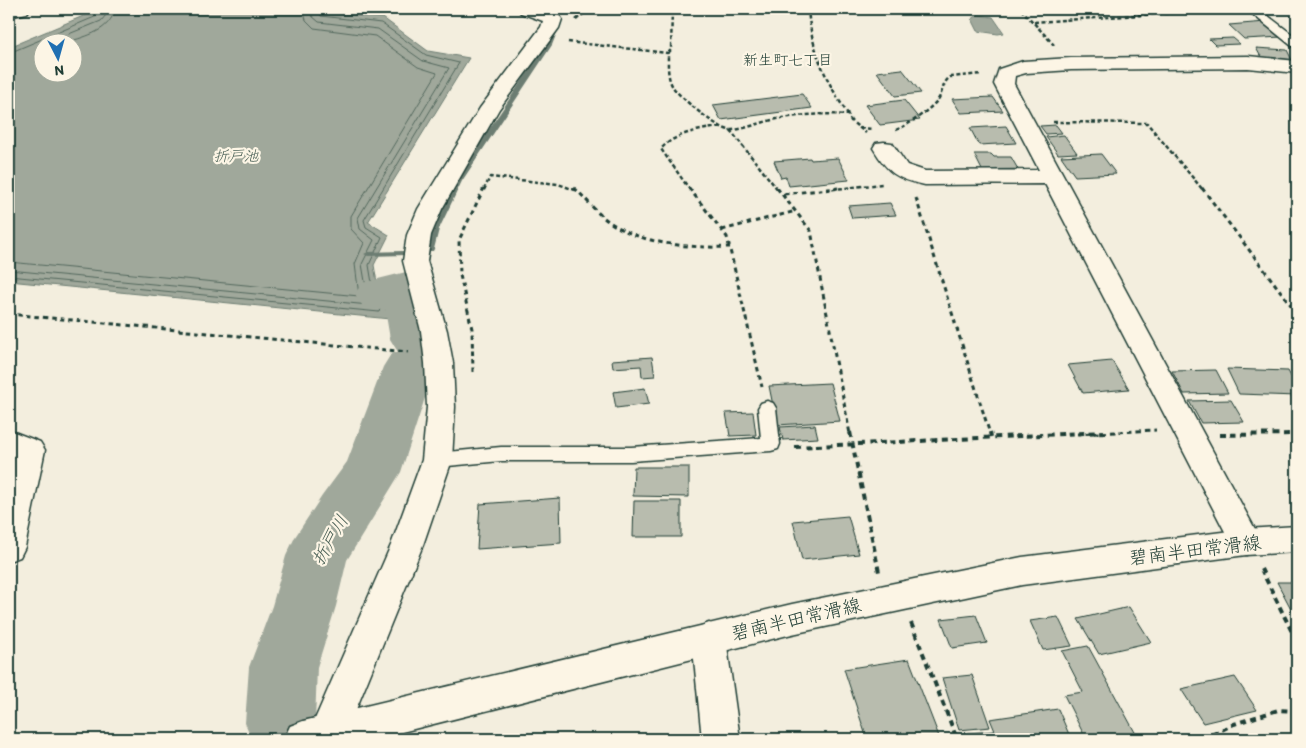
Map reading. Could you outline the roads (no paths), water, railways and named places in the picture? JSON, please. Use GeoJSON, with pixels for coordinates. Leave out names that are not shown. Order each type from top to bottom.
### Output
{"type":"FeatureCollection","features":[{"type":"Feature","properties":{"kind":"street"},"geometry":{"type":"LineString","coordinates":[[9,12],[20,9]]}},
{"type":"Feature","properties":{"kind":"street"},"geometry":{"type":"LineString","coordinates":[[315,736],[407,545],[437,460],[441,407],[434,331],[415,262],[419,235],[430,209],[490,108],[550,28],[553,19],[550,16],[527,9]]}},
{"type":"Feature","properties":{"kind":"street"},"geometry":{"type":"LineString","coordinates":[[1246,542],[1004,84],[1006,74],[1023,67],[1071,64],[1248,62],[1297,67]]}},
{"type":"Feature","properties":{"kind":"street"},"geometry":{"type":"LineString","coordinates":[[884,136],[896,168],[911,178],[1053,177]]}},
{"type":"Feature","properties":{"kind":"street"},"geometry":{"type":"LineString","coordinates":[[9,441],[30,450],[9,547]]}},
{"type":"Feature","properties":{"kind":"street","name":"碧南半田常滑線"},"geometry":{"type":"LineString","coordinates":[[315,736],[709,639],[1022,571],[1246,542],[1297,539]]}},
{"type":"Feature","properties":{"kind":"street"},"geometry":{"type":"LineString","coordinates":[[709,639],[721,739]]}},
{"type":"Feature","properties":{"kind":"lane"},"geometry":{"type":"LineString","coordinates":[[1252,9],[1297,44]]}},
{"type":"Feature","properties":{"kind":"lane"},"geometry":{"type":"LineString","coordinates":[[437,460],[501,454],[631,454],[771,444],[767,408]]}},
{"type":"Feature","properties":{"kind":"water","name":"折戸池"},"geometry":{"type":"Polygon","coordinates":[[[100,9],[316,9],[317,11],[383,18],[428,51],[469,58],[368,222],[389,235],[374,265],[379,294],[390,319],[9,281],[9,50],[14,45],[32,37],[32,82],[82,82],[82,32],[45,32],[100,9]]]}},
{"type":"Feature","properties":{"kind":"water"},"geometry":{"type":"Polygon","coordinates":[[[978,15],[993,17],[1004,33],[978,31],[972,19],[978,15]]]}},
{"type":"Feature","properties":{"kind":"waterway"},"geometry":{"type":"LineString","coordinates":[[430,249],[435,229],[458,181],[549,45],[559,20],[559,14],[544,9]]}},
{"type":"Feature","properties":{"kind":"waterway"},"geometry":{"type":"LineString","coordinates":[[368,254],[403,253]]}},
{"type":"Feature","properties":{"kind":"waterway","name":"折戸川"},"geometry":{"type":"LineString","coordinates":[[379,294],[406,288],[415,339]]}},
{"type":"Feature","properties":{"kind":"waterway","name":"折戸川"},"geometry":{"type":"LineString","coordinates":[[280,723],[283,667],[304,606],[317,556],[343,513],[372,472],[409,367]]}},
{"type":"Feature","properties":{"kind":"district","name":"新生町七丁目"},"geometry":{"type":"Point","coordinates":[788,60]}}]}
